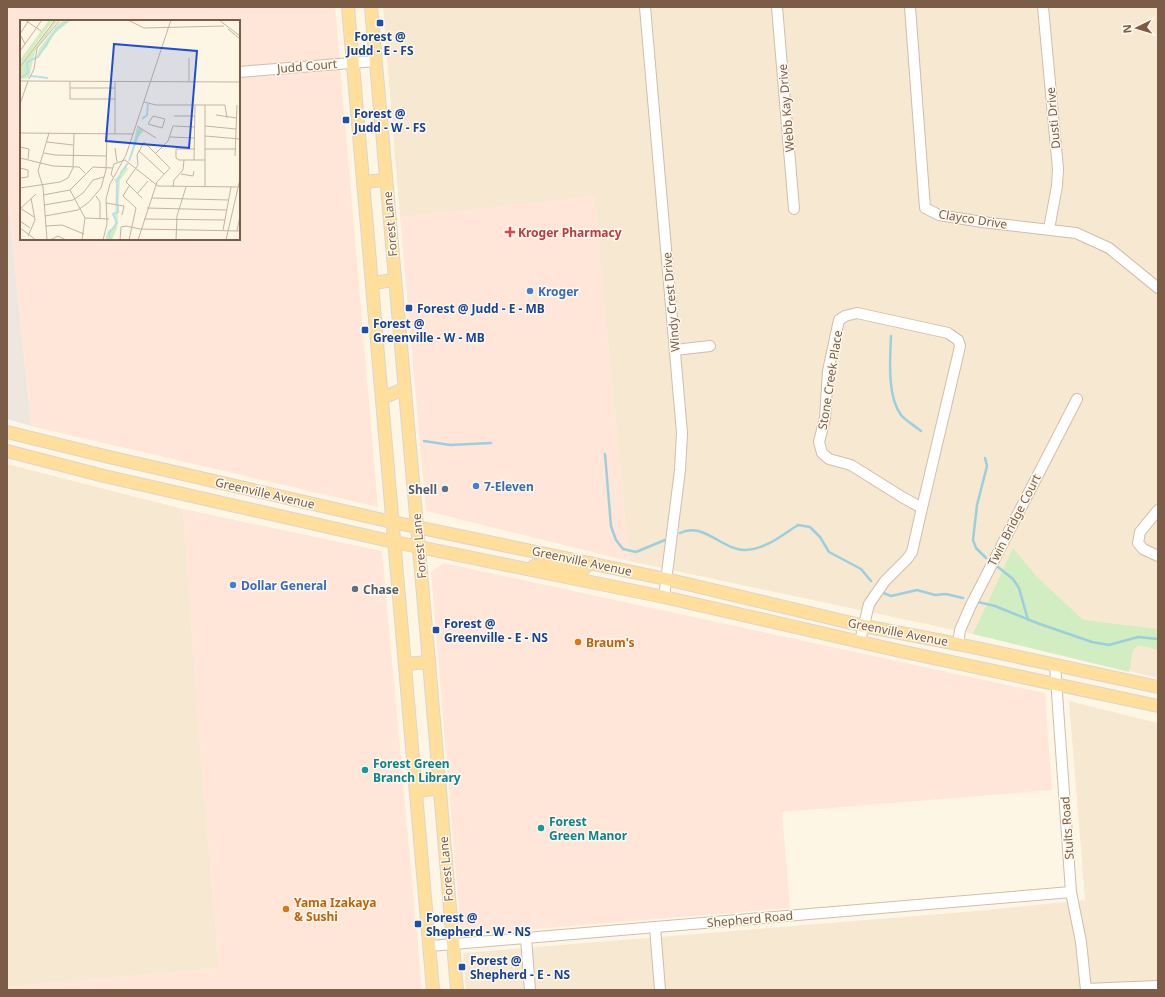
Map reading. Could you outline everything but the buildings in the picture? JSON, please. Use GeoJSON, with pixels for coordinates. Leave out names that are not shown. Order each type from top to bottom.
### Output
{"type":"FeatureCollection","features":[{"type":"Feature","properties":{"kind":"main road","name":"Forest Lane"},"geometry":{"type":"LineString","coordinates":[[348,7],[434,990]]}},
{"type":"Feature","properties":{"kind":"main road","name":"Forest Lane"},"geometry":{"type":"LineString","coordinates":[[371,7],[457,990]]}},
{"type":"Feature","properties":{"kind":"main road"},"geometry":{"type":"LineString","coordinates":[[363,182],[386,180]]}},
{"type":"Feature","properties":{"kind":"main road"},"geometry":{"type":"LineString","coordinates":[[372,283],[394,280]]}},
{"type":"Feature","properties":{"kind":"main road"},"geometry":{"type":"LineString","coordinates":[[382,398],[404,388]]}},
{"type":"Feature","properties":{"kind":"main road","name":"Greenville Avenue"},"geometry":{"type":"LineString","coordinates":[[7,432],[202,479],[393,522],[666,579],[864,626],[958,644],[1158,687]]}},
{"type":"Feature","properties":{"kind":"main road","name":"Greenville Avenue"},"geometry":{"type":"LineString","coordinates":[[7,452],[104,476],[395,542],[664,597],[1158,706]]}},
{"type":"Feature","properties":{"kind":"main road"},"geometry":{"type":"LineString","coordinates":[[104,476],[109,457]]}},
{"type":"Feature","properties":{"kind":"main road"},"geometry":{"type":"LineString","coordinates":[[197,497],[202,479]]}},
{"type":"Feature","properties":{"kind":"main road"},"geometry":{"type":"LineString","coordinates":[[527,569],[543,565],[581,570],[590,563]]}},
{"type":"Feature","properties":{"kind":"main road"},"geometry":{"type":"LineString","coordinates":[[405,664],[429,662]]}},
{"type":"Feature","properties":{"kind":"main road"},"geometry":{"type":"LineString","coordinates":[[417,791],[440,788]]}},
{"type":"Feature","properties":{"kind":"street","name":"Windy Crest Drive"},"geometry":{"type":"LineString","coordinates":[[645,7],[682,433],[680,470],[664,597]]}},
{"type":"Feature","properties":{"kind":"street","name":"Webb Kay Drive"},"geometry":{"type":"LineString","coordinates":[[777,7],[794,209]]}},
{"type":"Feature","properties":{"kind":"street","name":"Clayco Drive"},"geometry":{"type":"LineString","coordinates":[[910,7],[925,208],[939,215],[982,222],[1076,233],[1109,248],[1158,288]]}},
{"type":"Feature","properties":{"kind":"street","name":"Dusti Drive"},"geometry":{"type":"LineString","coordinates":[[1043,7],[1058,169],[1057,186],[1048,229]]}},
{"type":"Feature","properties":{"kind":"street","name":"Judd Court"},"geometry":{"type":"LineString","coordinates":[[240,72],[376,61]]}},
{"type":"Feature","properties":{"kind":"street","name":"Stone Creek Place"},"geometry":{"type":"LineString","coordinates":[[860,641],[869,604],[874,595],[912,552],[960,346],[958,340],[948,333],[941,331],[856,313],[845,316],[840,320],[828,371],[825,418],[819,442],[822,453],[829,459],[851,465],[902,498],[922,508]]}},
{"type":"Feature","properties":{"kind":"street"},"geometry":{"type":"LineString","coordinates":[[675,350],[710,346]]}},
{"type":"Feature","properties":{"kind":"street","name":"Twin Bridge Court"},"geometry":{"type":"LineString","coordinates":[[958,644],[960,630],[971,605],[1077,399]]}},
{"type":"Feature","properties":{"kind":"street"},"geometry":{"type":"LineString","coordinates":[[1158,510],[1140,532],[1138,543],[1143,549],[1158,556]]}},
{"type":"Feature","properties":{"kind":"street","name":"Stults Road"},"geometry":{"type":"LineString","coordinates":[[1055,665],[1071,892],[1081,942],[1086,990]]}},
{"type":"Feature","properties":{"kind":"street","name":"Shepherd Road"},"geometry":{"type":"LineString","coordinates":[[430,946],[1071,892]]}},
{"type":"Feature","properties":{"kind":"street"},"geometry":{"type":"LineString","coordinates":[[655,927],[660,990]]}},
{"type":"Feature","properties":{"kind":"street"},"geometry":{"type":"LineString","coordinates":[[526,938],[530,990]]}},
{"type":"Feature","properties":{"kind":"street"},"geometry":{"type":"LineString","coordinates":[[1086,990],[1158,986]]}},
{"type":"Feature","properties":{"kind":"shaded area"},"geometry":{"type":"Polygon","coordinates":[[[7,7],[335,7],[378,507],[31,426],[7,188],[7,7]]]}},
{"type":"Feature","properties":{"kind":"shaded area"},"geometry":{"type":"Polygon","coordinates":[[[383,7],[1158,7],[1158,678],[973,634],[629,561],[594,197],[400,217],[383,7]]]}},
{"type":"Feature","properties":{"kind":"shaded area"},"geometry":{"type":"Polygon","coordinates":[[[7,188],[31,426],[7,419],[7,188]]]}},
{"type":"Feature","properties":{"kind":"shaded area"},"geometry":{"type":"Polygon","coordinates":[[[594,196],[629,561],[426,511],[400,217],[594,196]]]}},
{"type":"Feature","properties":{"kind":"shaded area"},"geometry":{"type":"Polygon","coordinates":[[[7,464],[183,509],[199,732],[219,968],[7,987],[7,464]]]}},
{"type":"Feature","properties":{"kind":"shaded area"},"geometry":{"type":"Polygon","coordinates":[[[183,509],[382,551],[422,990],[7,990],[7,987],[219,968],[199,732],[183,509]]]}},
{"type":"Feature","properties":{"kind":"shaded area"},"geometry":{"type":"Polygon","coordinates":[[[444,563],[1045,693],[1052,790],[782,812],[790,908],[461,935],[431,572],[444,563]]]}},
{"type":"Feature","properties":{"kind":"shaded area"},"geometry":{"type":"Polygon","coordinates":[[[1069,701],[1158,723],[1158,990],[466,990],[463,953],[977,911],[1085,900],[1069,701]]]}},
{"type":"Feature","properties":{"kind":"green space"},"geometry":{"type":"Polygon","coordinates":[[[1013,548],[1037,577],[1083,620],[1158,629],[1158,650],[1139,645],[1133,650],[1129,672],[973,634],[1013,548]]]}},
{"type":"Feature","properties":{"kind":"waterway"},"geometry":{"type":"LineString","coordinates":[[891,336],[890,377],[893,398],[901,415],[921,431]]}},
{"type":"Feature","properties":{"kind":"waterway"},"geometry":{"type":"LineString","coordinates":[[424,441],[450,445],[491,443]]}},
{"type":"Feature","properties":{"kind":"waterway"},"geometry":{"type":"LineString","coordinates":[[605,454],[611,526],[616,540],[623,549],[636,552],[665,540]]}},
{"type":"Feature","properties":{"kind":"waterway"},"geometry":{"type":"LineString","coordinates":[[985,458],[987,466],[977,505],[973,540],[976,548],[986,558]]}},
{"type":"Feature","properties":{"kind":"waterway"},"geometry":{"type":"LineString","coordinates":[[680,533],[688,530],[705,533],[729,546],[746,550],[767,544],[798,525],[810,527],[820,537],[829,552],[861,569],[871,581]]}},
{"type":"Feature","properties":{"kind":"waterway"},"geometry":{"type":"LineString","coordinates":[[998,567],[1013,579],[1019,588],[1028,620]]}},
{"type":"Feature","properties":{"kind":"waterway"},"geometry":{"type":"LineString","coordinates":[[881,592],[891,596],[917,590],[935,595],[946,594],[963,598]]}},
{"type":"Feature","properties":{"kind":"waterway"},"geometry":{"type":"LineString","coordinates":[[978,602],[995,606],[1037,623],[1092,642],[1109,645],[1138,637],[1158,639]]}},
{"type":"Feature","properties":{"kind":"place","name":"Forest @ Judd - E - FS"},"geometry":{"type":"Point","coordinates":[380,23]}},
{"type":"Feature","properties":{"kind":"place","name":"Forest @ Judd - W - FS"},"geometry":{"type":"Point","coordinates":[346,120]}},
{"type":"Feature","properties":{"kind":"place","name":"Kroger Pharmacy"},"geometry":{"type":"Point","coordinates":[510,232]}},
{"type":"Feature","properties":{"kind":"place","name":"Kroger"},"geometry":{"type":"Point","coordinates":[530,291]}},
{"type":"Feature","properties":{"kind":"place","name":"Forest @ Judd - E - MB"},"geometry":{"type":"Point","coordinates":[409,308]}},
{"type":"Feature","properties":{"kind":"place","name":"Forest @ Greenville - W - MB"},"geometry":{"type":"Point","coordinates":[365,330]}},
{"type":"Feature","properties":{"kind":"place","name":"7-Eleven"},"geometry":{"type":"Point","coordinates":[476,486]}},
{"type":"Feature","properties":{"kind":"place","name":"Shell"},"geometry":{"type":"Point","coordinates":[445,489]}},
{"type":"Feature","properties":{"kind":"place","name":"Dollar General"},"geometry":{"type":"Point","coordinates":[233,585]}},
{"type":"Feature","properties":{"kind":"place","name":"Chase"},"geometry":{"type":"Point","coordinates":[355,589]}},
{"type":"Feature","properties":{"kind":"place","name":"Forest @ Greenville - E - NS"},"geometry":{"type":"Point","coordinates":[436,630]}},
{"type":"Feature","properties":{"kind":"place","name":"Braum's"},"geometry":{"type":"Point","coordinates":[578,642]}},
{"type":"Feature","properties":{"kind":"place","name":"Forest Green Branch Library"},"geometry":{"type":"Point","coordinates":[365,770]}},
{"type":"Feature","properties":{"kind":"place","name":"Forest Green Manor"},"geometry":{"type":"Point","coordinates":[541,828]}},
{"type":"Feature","properties":{"kind":"place","name":"Yama Izakaya & Sushi"},"geometry":{"type":"Point","coordinates":[286,909]}},
{"type":"Feature","properties":{"kind":"place","name":"Forest @ Shepherd - W - NS"},"geometry":{"type":"Point","coordinates":[418,924]}},
{"type":"Feature","properties":{"kind":"place","name":"Forest @ Shepherd - E - NS"},"geometry":{"type":"Point","coordinates":[462,967]}}]}
